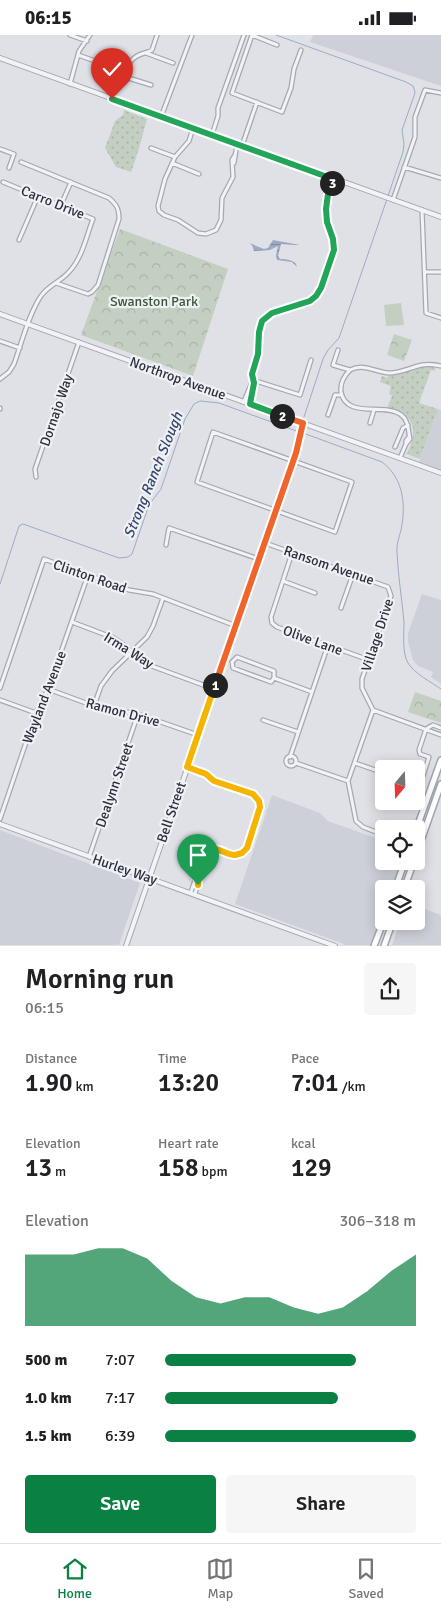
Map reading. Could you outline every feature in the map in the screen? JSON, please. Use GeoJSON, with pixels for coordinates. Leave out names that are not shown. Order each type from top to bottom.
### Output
{"type":"FeatureCollection","features":[{"type":"Feature","properties":{"kind":"main road"},"geometry":{"type":"LineString","coordinates":[[420,820],[441,760]]}},
{"type":"Feature","properties":{"kind":"main road"},"geometry":{"type":"LineString","coordinates":[[425,829],[441,784]]}},
{"type":"Feature","properties":{"kind":"main road"},"geometry":{"type":"LineString","coordinates":[[374,945],[380,930]]}},
{"type":"Feature","properties":{"kind":"main road"},"geometry":{"type":"LineString","coordinates":[[384,945],[390,930]]}},
{"type":"Feature","properties":{"kind":"street"},"geometry":{"type":"LineString","coordinates":[[70,35],[87,41]]}},
{"type":"Feature","properties":{"kind":"street"},"geometry":{"type":"LineString","coordinates":[[70,84],[78,55],[90,35]]}},
{"type":"Feature","properties":{"kind":"street"},"geometry":{"type":"LineString","coordinates":[[112,99],[126,70],[136,57],[153,48],[157,35]]}},
{"type":"Feature","properties":{"kind":"street"},"geometry":{"type":"LineString","coordinates":[[161,117],[192,35]]}},
{"type":"Feature","properties":{"kind":"street"},"geometry":{"type":"LineString","coordinates":[[212,135],[218,115],[218,108],[244,35]]}},
{"type":"Feature","properties":{"kind":"street"},"geometry":{"type":"LineString","coordinates":[[277,45],[252,35],[232,93],[282,112],[292,88],[294,69],[301,50]]}},
{"type":"Feature","properties":{"kind":"street"},"geometry":{"type":"LineString","coordinates":[[146,53],[173,63]]}},
{"type":"Feature","properties":{"kind":"street"},"geometry":{"type":"LineString","coordinates":[[78,55],[98,63]]}},
{"type":"Feature","properties":{"kind":"street"},"geometry":{"type":"LineString","coordinates":[[0,58],[441,217]]}},
{"type":"Feature","properties":{"kind":"street"},"geometry":{"type":"LineString","coordinates":[[113,65],[126,70]]}},
{"type":"Feature","properties":{"kind":"street"},"geometry":{"type":"LineString","coordinates":[[122,76],[151,85]]}},
{"type":"Feature","properties":{"kind":"street"},"geometry":{"type":"LineString","coordinates":[[389,198],[404,167],[415,137],[415,117],[424,90],[441,93]]}},
{"type":"Feature","properties":{"kind":"street"},"geometry":{"type":"LineString","coordinates":[[193,128],[186,145],[175,157],[165,179],[158,202],[158,209],[164,215],[178,220],[195,232],[203,234],[214,231],[221,222],[222,198],[234,177],[233,157],[240,145],[257,102]]}},
{"type":"Feature","properties":{"kind":"street"},"geometry":{"type":"LineString","coordinates":[[151,148],[175,157]]}},
{"type":"Feature","properties":{"kind":"street"},"geometry":{"type":"LineString","coordinates":[[0,149],[14,154],[9,168]]}},
{"type":"Feature","properties":{"kind":"street"},"geometry":{"type":"LineString","coordinates":[[22,162],[109,198],[116,204],[119,210],[119,219],[98,285],[92,292],[88,294],[56,283]]}},
{"type":"Feature","properties":{"kind":"street"},"geometry":{"type":"LineString","coordinates":[[172,163],[199,173]]}},
{"type":"Feature","properties":{"kind":"street"},"geometry":{"type":"LineString","coordinates":[[404,167],[441,178]]}},
{"type":"Feature","properties":{"kind":"street"},"geometry":{"type":"LineString","coordinates":[[244,401],[254,383],[252,374],[258,354],[260,327],[265,318],[272,313],[310,301],[321,288],[334,250],[333,239],[327,222],[326,209],[333,179]]}},
{"type":"Feature","properties":{"kind":"street","name":"Carro Drive"},"geometry":{"type":"LineString","coordinates":[[0,379],[12,367],[41,295],[68,273],[76,263],[93,219],[3,182]]}},
{"type":"Feature","properties":{"kind":"street"},"geometry":{"type":"LineString","coordinates":[[61,205],[71,182]]}},
{"type":"Feature","properties":{"kind":"street"},"geometry":{"type":"LineString","coordinates":[[19,240],[38,196]]}},
{"type":"Feature","properties":{"kind":"street"},"geometry":{"type":"LineString","coordinates":[[422,210],[426,313],[441,318]]}},
{"type":"Feature","properties":{"kind":"street"},"geometry":{"type":"LineString","coordinates":[[425,272],[441,272]]}},
{"type":"Feature","properties":{"kind":"street","name":"Northrop Avenue"},"geometry":{"type":"LineString","coordinates":[[0,314],[441,473]]}},
{"type":"Feature","properties":{"kind":"street"},"geometry":{"type":"LineString","coordinates":[[0,341],[20,348]]}},
{"type":"Feature","properties":{"kind":"street","name":"Dornajo Way"},"geometry":{"type":"LineString","coordinates":[[36,477],[35,469],[79,342]]}},
{"type":"Feature","properties":{"kind":"street"},"geometry":{"type":"LineString","coordinates":[[338,350],[333,365],[350,370]]}},
{"type":"Feature","properties":{"kind":"street"},"geometry":{"type":"LineString","coordinates":[[253,380],[300,395],[311,360]]}},
{"type":"Feature","properties":{"kind":"street"},"geometry":{"type":"LineString","coordinates":[[400,458],[410,439],[408,425],[404,418],[399,413],[364,409],[352,405],[342,395],[342,381],[350,370],[355,367],[393,373],[422,365],[441,366]]}},
{"type":"Feature","properties":{"kind":"street"},"geometry":{"type":"LineString","coordinates":[[250,404],[251,389]]}},
{"type":"Feature","properties":{"kind":"street"},"geometry":{"type":"LineString","coordinates":[[328,415],[335,395],[342,395]]}},
{"type":"Feature","properties":{"kind":"street"},"geometry":{"type":"LineString","coordinates":[[370,423],[374,410]]}},
{"type":"Feature","properties":{"kind":"street","name":"Bell Street"},"geometry":{"type":"LineString","coordinates":[[126,945],[149,877],[168,830],[187,767],[293,461],[303,423]]}},
{"type":"Feature","properties":{"kind":"street"},"geometry":{"type":"LineString","coordinates":[[395,447],[403,428],[408,425]]}},
{"type":"Feature","properties":{"kind":"street"},"geometry":{"type":"LineString","coordinates":[[213,433],[293,461],[352,482],[335,532],[197,482],[213,433]]}},
{"type":"Feature","properties":{"kind":"street"},"geometry":{"type":"LineString","coordinates":[[166,545],[169,528],[259,559]]}},
{"type":"Feature","properties":{"kind":"street","name":"Ransom Avenue"},"geometry":{"type":"LineString","coordinates":[[264,543],[387,586],[391,591]]}},
{"type":"Feature","properties":{"kind":"street","name":"Olive Lane"},"geometry":{"type":"LineString","coordinates":[[292,553],[271,617],[272,623],[277,627],[369,661]]}},
{"type":"Feature","properties":{"kind":"street","name":"Clinton Road"},"geometry":{"type":"LineString","coordinates":[[0,688],[44,559],[129,590],[163,598],[236,626]]}},
{"type":"Feature","properties":{"kind":"street"},"geometry":{"type":"LineString","coordinates":[[341,608],[353,574]]}},
{"type":"Feature","properties":{"kind":"street","name":"Wayland Avenue"},"geometry":{"type":"LineString","coordinates":[[0,819],[36,713],[48,689],[88,575]]}},
{"type":"Feature","properties":{"kind":"street"},"geometry":{"type":"LineString","coordinates":[[283,581],[315,593]]}},
{"type":"Feature","properties":{"kind":"street","name":"Village Drive"},"geometry":{"type":"LineString","coordinates":[[373,710],[362,685],[391,591]]}},
{"type":"Feature","properties":{"kind":"street"},"geometry":{"type":"LineString","coordinates":[[94,705],[106,679],[143,642],[150,632],[163,598]]}},
{"type":"Feature","properties":{"kind":"street","name":"Irma Way"},"geometry":{"type":"LineString","coordinates":[[72,622],[114,638],[149,665],[214,689]]}},
{"type":"Feature","properties":{"kind":"street"},"geometry":{"type":"LineString","coordinates":[[328,645],[290,757],[286,760],[287,765],[292,766],[296,763],[348,781]]}},
{"type":"Feature","properties":{"kind":"street"},"geometry":{"type":"LineString","coordinates":[[237,657],[274,671],[274,678],[271,682],[233,668],[232,662],[237,657]]}},
{"type":"Feature","properties":{"kind":"street"},"geometry":{"type":"LineString","coordinates":[[224,659],[232,662]]}},
{"type":"Feature","properties":{"kind":"street"},"geometry":{"type":"LineString","coordinates":[[274,678],[312,692]]}},
{"type":"Feature","properties":{"kind":"street","name":"Ramon Drive"},"geometry":{"type":"LineString","coordinates":[[48,689],[94,705],[138,714],[198,735]]}},
{"type":"Feature","properties":{"kind":"street"},"geometry":{"type":"LineString","coordinates":[[0,700],[36,713]]}},
{"type":"Feature","properties":{"kind":"street"},"geometry":{"type":"LineString","coordinates":[[375,832],[363,827],[356,821],[348,781],[373,710],[441,735]]}},
{"type":"Feature","properties":{"kind":"street","name":"Dealynn Street"},"geometry":{"type":"LineString","coordinates":[[90,857],[138,714]]}},
{"type":"Feature","properties":{"kind":"street"},"geometry":{"type":"LineString","coordinates":[[264,720],[298,732]]}},
{"type":"Feature","properties":{"kind":"street"},"geometry":{"type":"LineString","coordinates":[[425,770],[429,757],[420,754],[419,750],[426,729],[433,725],[441,728]]}},
{"type":"Feature","properties":{"kind":"street"},"geometry":{"type":"LineString","coordinates":[[290,757],[294,757],[296,763]]}},
{"type":"Feature","properties":{"kind":"street"},"geometry":{"type":"LineString","coordinates":[[355,763],[375,770]]}},
{"type":"Feature","properties":{"kind":"street"},"geometry":{"type":"LineString","coordinates":[[187,767],[206,774],[214,781],[253,794],[260,803],[247,848],[244,852],[235,855],[216,849],[210,850],[204,855],[196,877],[198,883],[193,893]]}},
{"type":"Feature","properties":{"kind":"street","name":"Hurley Way"},"geometry":{"type":"LineString","coordinates":[[0,824],[335,945]]}},
{"type":"Feature","properties":{"kind":"shaded area"},"geometry":{"type":"Polygon","coordinates":[[[313,35],[441,35],[441,86],[310,42],[313,35]]]}},
{"type":"Feature","properties":{"kind":"shaded area"},"geometry":{"type":"Polygon","coordinates":[[[438,409],[441,410],[441,470],[419,462],[438,409]]]}},
{"type":"Feature","properties":{"kind":"shaded area"},"geometry":{"type":"Polygon","coordinates":[[[422,594],[441,600],[441,684],[431,677],[433,672],[418,666],[413,660],[408,642],[408,633],[422,594]]]}},
{"type":"Feature","properties":{"kind":"shaded area"},"geometry":{"type":"Polygon","coordinates":[[[272,795],[320,813],[328,821],[375,838],[375,870],[398,870],[394,880],[375,880],[375,930],[377,930],[371,945],[344,945],[235,904],[272,795]]]}},
{"type":"Feature","properties":{"kind":"shaded area"},"geometry":{"type":"Polygon","coordinates":[[[0,830],[140,883],[119,945],[0,945],[0,830]]]}},
{"type":"Feature","properties":{"kind":"shaded area"},"geometry":{"type":"Polygon","coordinates":[[[425,909],[441,915],[441,945],[392,945],[397,930],[425,930],[425,909]]]}},
{"type":"Feature","properties":{"kind":"green space"},"geometry":{"type":"Polygon","coordinates":[[[124,110],[147,119],[131,172],[116,167],[105,148],[115,121],[123,115],[124,110]]]}},
{"type":"Feature","properties":{"kind":"green space","name":"Swanston Park"},"geometry":{"type":"Polygon","coordinates":[[[120,229],[228,269],[193,376],[81,335],[120,229]]]}},
{"type":"Feature","properties":{"kind":"green space"},"geometry":{"type":"Polygon","coordinates":[[[401,303],[404,325],[386,326],[384,305],[401,303]]]}},
{"type":"Feature","properties":{"kind":"green space"},"geometry":{"type":"Polygon","coordinates":[[[394,334],[412,340],[404,361],[387,355],[394,334]]]}},
{"type":"Feature","properties":{"kind":"green space"},"geometry":{"type":"Polygon","coordinates":[[[430,366],[436,368],[434,371],[431,370],[419,403],[438,409],[420,459],[407,454],[413,437],[412,424],[406,416],[387,408],[392,396],[389,394],[391,386],[380,382],[382,376],[388,378],[388,376],[430,366]]]}},
{"type":"Feature","properties":{"kind":"green space"},"geometry":{"type":"Polygon","coordinates":[[[415,692],[441,701],[441,723],[408,712],[415,692]]]}},
{"type":"Feature","properties":{"kind":"water"},"geometry":{"type":"Polygon","coordinates":[[[273,240],[300,245],[281,244],[278,256],[280,259],[293,261],[297,267],[292,262],[277,260],[278,246],[270,250],[254,251],[249,243],[264,249],[268,248],[273,240]]]}},
{"type":"Feature","properties":{"kind":"waterway"},"geometry":{"type":"LineString","coordinates":[[276,35],[413,86],[415,92],[402,130],[403,152],[388,196]]}},
{"type":"Feature","properties":{"kind":"waterway"},"geometry":{"type":"LineString","coordinates":[[304,417],[323,359],[339,338],[387,199]]}},
{"type":"Feature","properties":{"kind":"waterway","name":"Strong Ranch Slough"},"geometry":{"type":"LineString","coordinates":[[0,584],[19,526],[23,524],[119,558],[128,557],[132,554],[149,505],[161,489],[185,419],[194,404],[200,401],[219,403],[299,432]]}},
{"type":"Feature","properties":{"kind":"waterway","name":"Strong Ranch Slough"},"geometry":{"type":"LineString","coordinates":[[303,433],[382,462],[398,481],[401,489],[403,515],[397,549],[406,659],[415,671],[441,689]]}},
{"type":"Feature","properties":{"kind":"route"},"geometry":{"type":"LineString","coordinates":[[112,99],[333,179],[326,203],[326,215],[334,250],[319,293],[310,301],[268,315],[262,321],[260,327],[258,354],[252,374],[254,383],[250,404],[303,423],[299,433],[296,453],[187,767],[206,774],[214,781],[253,794],[257,797],[260,807],[244,852],[238,855],[231,855],[216,849],[210,850],[204,855],[196,877],[198,885]]}}]}
